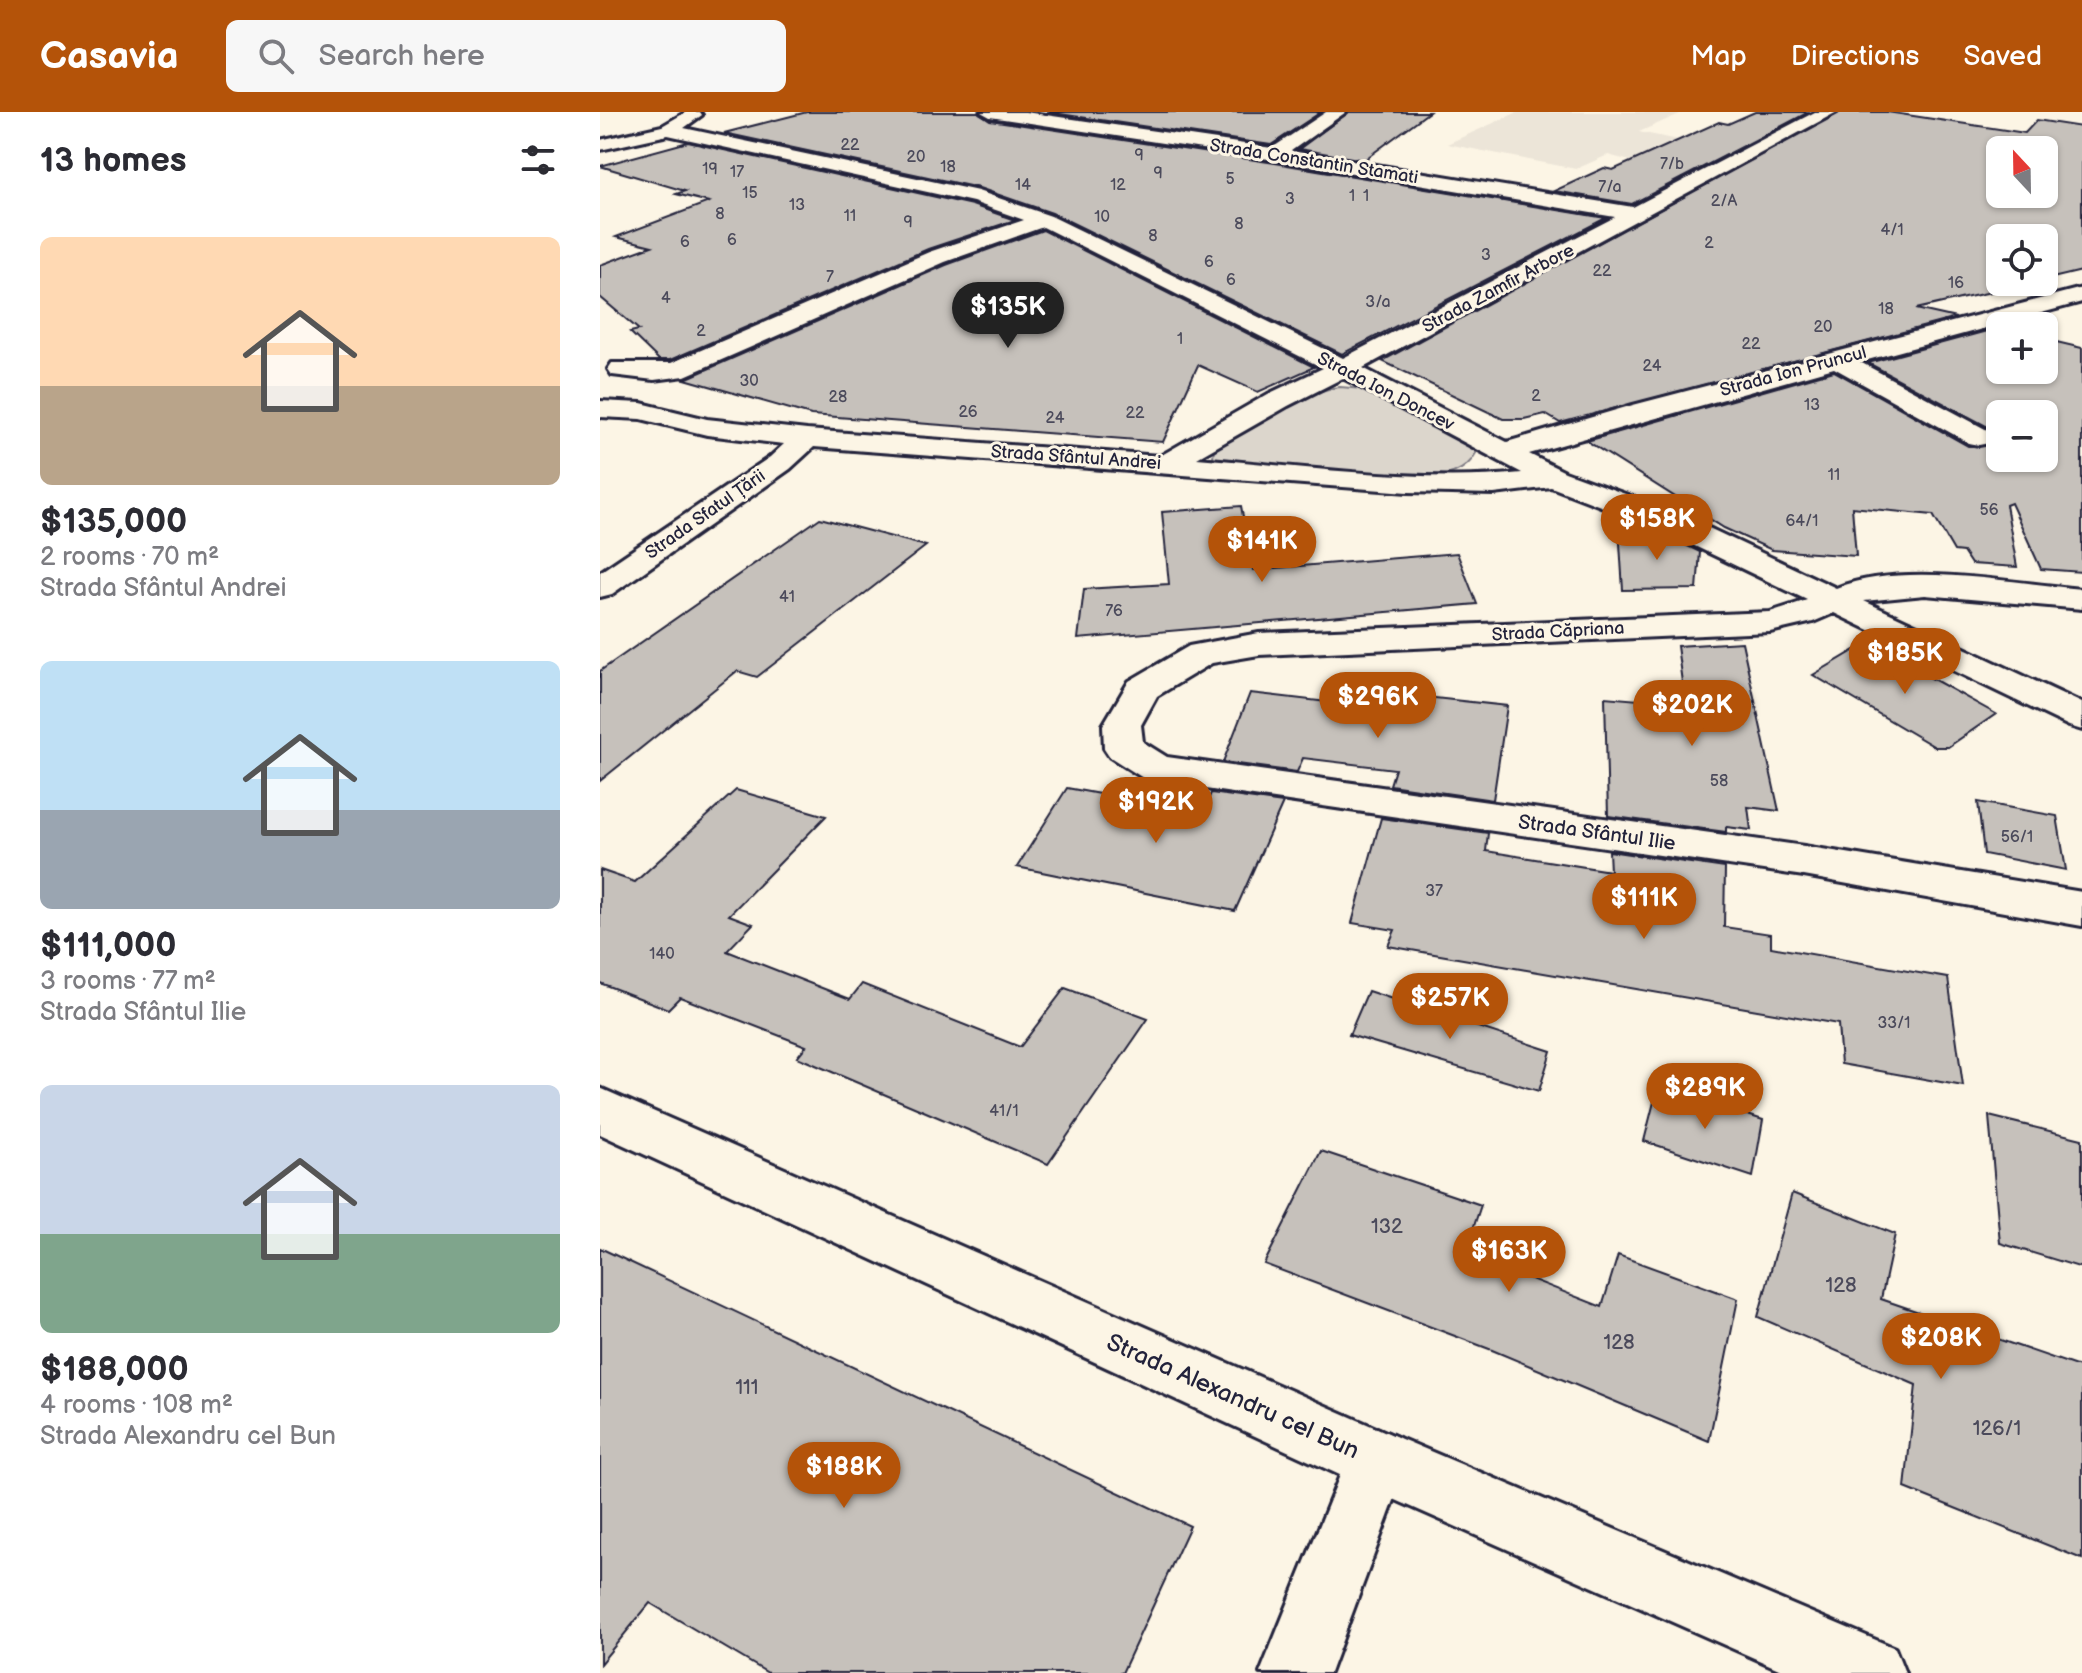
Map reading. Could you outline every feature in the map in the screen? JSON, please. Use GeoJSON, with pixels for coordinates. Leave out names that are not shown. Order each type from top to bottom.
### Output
{"type":"FeatureCollection","features":[{"type":"Feature","properties":{"kind":"street"},"geometry":{"type":"LineString","coordinates":[[600,145],[668,130],[699,112]]}},
{"type":"Feature","properties":{"kind":"street","name":"Strada Constantin Stamati"},"geometry":{"type":"LineString","coordinates":[[990,112],[1275,154],[1636,214]]}},
{"type":"Feature","properties":{"kind":"street"},"geometry":{"type":"LineString","coordinates":[[1275,154],[1337,112]]}},
{"type":"Feature","properties":{"kind":"street","name":"Strada Zamfir Arbore"},"geometry":{"type":"LineString","coordinates":[[1167,464],[1218,433],[1828,112]]}},
{"type":"Feature","properties":{"kind":"street","name":"Strada Ion Doncev"},"geometry":{"type":"LineString","coordinates":[[668,130],[978,197],[1044,220],[1343,368],[1554,478],[1666,520],[2082,718]]}},
{"type":"Feature","properties":{"kind":"street"},"geometry":{"type":"LineString","coordinates":[[621,369],[676,370],[937,257],[1044,220]]}},
{"type":"Feature","properties":{"kind":"street","name":"Strada Ion Pruncul"},"geometry":{"type":"LineString","coordinates":[[1504,452],[1836,359],[2082,295]]}},
{"type":"Feature","properties":{"kind":"street"},"geometry":{"type":"LineString","coordinates":[[600,347],[634,384],[641,411]]}},
{"type":"Feature","properties":{"kind":"street"},"geometry":{"type":"LineString","coordinates":[[1836,359],[1979,437]]}},
{"type":"Feature","properties":{"kind":"street","name":"Strada Sfântul Andrei"},"geometry":{"type":"LineString","coordinates":[[600,409],[641,411],[707,427],[807,438],[1445,485],[1494,485],[1554,478]]}},
{"type":"Feature","properties":{"kind":"street","name":"Strada Sfatul Țării"},"geometry":{"type":"LineString","coordinates":[[600,587],[780,463],[807,438]]}},
{"type":"Feature","properties":{"kind":"street","name":"Strada Căpriana"},"geometry":{"type":"LineString","coordinates":[[1157,769],[1124,748],[1122,725],[1142,689],[1202,654],[1259,644],[1770,622],[1801,615],[1861,590],[1914,585],[2082,599]]}},
{"type":"Feature","properties":{"kind":"street","name":"Strada Sfântul Ilie"},"geometry":{"type":"LineString","coordinates":[[1157,769],[1804,861],[2082,909]]}},
{"type":"Feature","properties":{"kind":"street","name":"Strada Alexandru cel Bun"},"geometry":{"type":"LineString","coordinates":[[600,1110],[1377,1460],[1870,1673]]}},
{"type":"Feature","properties":{"kind":"street"},"geometry":{"type":"LineString","coordinates":[[1295,1673],[1377,1460]]}},
{"type":"Feature","properties":{"kind":"shaded area"},"geometry":{"type":"Polygon","coordinates":[[[1518,112],[1684,112],[1639,132],[1733,151],[1687,176],[1608,155],[1576,169],[1447,144],[1518,112]]]}},
{"type":"Feature","properties":{"kind":"shaded area"},"geometry":{"type":"Polygon","coordinates":[[[1340,387],[1363,389],[1472,446],[1476,453],[1461,469],[1424,479],[1217,460],[1213,457],[1214,449],[1276,412],[1310,395],[1340,387]]]}},
{"type":"Feature","properties":{"kind":"building"},"geometry":{"type":"Polygon","coordinates":[[[807,112],[978,112],[990,120],[1606,218],[1342,354],[1052,213],[979,188],[724,133],[807,112]]]}},
{"type":"Feature","properties":{"kind":"building"},"geometry":{"type":"Polygon","coordinates":[[[1046,112],[1321,112],[1271,145],[1046,112]]]}},
{"type":"Feature","properties":{"kind":"building"},"geometry":{"type":"Polygon","coordinates":[[[1349,112],[1429,112],[1364,160],[1299,149],[1349,112]]]}},
{"type":"Feature","properties":{"kind":"building"},"geometry":{"type":"Polygon","coordinates":[[[1755,112],[1809,112],[1632,204],[1554,191],[1604,168],[1613,170],[1719,122],[1728,124],[1755,112]]]}},
{"type":"Feature","properties":{"kind":"building"},"geometry":{"type":"Polygon","coordinates":[[[1840,112],[1887,112],[2025,133],[2037,120],[2082,127],[2082,271],[2058,277],[2058,224],[1986,224],[1986,293],[1916,309],[1956,318],[1560,423],[1545,414],[1524,419],[1503,419],[1382,361],[1840,112]]]}},
{"type":"Feature","properties":{"kind":"building"},"geometry":{"type":"Polygon","coordinates":[[[688,142],[972,205],[1015,220],[928,249],[670,360],[659,360],[630,332],[639,330],[600,297],[600,265],[652,246],[616,237],[709,202],[676,194],[685,191],[600,166],[688,142]]]}},
{"type":"Feature","properties":{"kind":"building"},"geometry":{"type":"Polygon","coordinates":[[[1043,230],[1314,367],[1258,392],[1198,365],[1163,442],[811,415],[685,379],[946,265],[1043,230]]]}},
{"type":"Feature","properties":{"kind":"building"},"geometry":{"type":"Polygon","coordinates":[[[1986,331],[1986,384],[2058,384],[2058,342],[2082,348],[2082,572],[2041,569],[2011,503],[2006,505],[2017,567],[1971,564],[1963,552],[1954,551],[1933,515],[1852,507],[1856,556],[1772,550],[1724,528],[1587,441],[1834,371],[1968,446],[1986,446],[1986,472],[2058,472],[2058,400],[1986,400],[1986,426],[1868,363],[1986,331]]]}},
{"type":"Feature","properties":{"kind":"building"},"geometry":{"type":"Polygon","coordinates":[[[1241,506],[1253,570],[1457,553],[1477,604],[1078,639],[1084,589],[1169,584],[1162,512],[1241,506]]]}},
{"type":"Feature","properties":{"kind":"building"},"geometry":{"type":"Polygon","coordinates":[[[820,518],[926,546],[757,677],[737,671],[600,781],[600,671],[820,518]]]}},
{"type":"Feature","properties":{"kind":"building"},"geometry":{"type":"Polygon","coordinates":[[[1619,528],[1656,531],[1700,552],[1697,589],[1623,590],[1619,528]]]}},
{"type":"Feature","properties":{"kind":"building"},"geometry":{"type":"Polygon","coordinates":[[[1742,642],[1779,811],[1748,807],[1751,830],[1726,827],[1726,832],[1608,816],[1605,697],[1685,704],[1677,646],[1742,642]]]}},
{"type":"Feature","properties":{"kind":"building"},"geometry":{"type":"Polygon","coordinates":[[[1867,643],[1996,714],[1948,747],[1935,747],[1813,675],[1867,643]]]}},
{"type":"Feature","properties":{"kind":"building"},"geometry":{"type":"Polygon","coordinates":[[[1250,693],[1413,712],[1417,696],[1507,706],[1493,800],[1390,785],[1395,769],[1303,758],[1297,772],[1223,762],[1250,693]]]}},
{"type":"Feature","properties":{"kind":"building"},"geometry":{"type":"Polygon","coordinates":[[[1067,788],[1203,813],[1211,793],[1283,803],[1235,911],[1017,867],[1067,788]]]}},
{"type":"Feature","properties":{"kind":"building"},"geometry":{"type":"Polygon","coordinates":[[[736,790],[826,816],[729,915],[753,924],[727,951],[850,999],[862,984],[1020,1047],[1065,988],[1148,1019],[1048,1164],[797,1057],[806,1046],[680,997],[668,1009],[600,983],[600,870],[635,882],[736,790]]]}},
{"type":"Feature","properties":{"kind":"building"},"geometry":{"type":"Polygon","coordinates":[[[1978,802],[2057,816],[2066,870],[1984,854],[1978,802]]]}},
{"type":"Feature","properties":{"kind":"building"},"geometry":{"type":"Polygon","coordinates":[[[1381,818],[1488,833],[1486,851],[1610,871],[1609,851],[1725,868],[1724,927],[1771,934],[1771,947],[1948,978],[1963,1086],[1841,1064],[1838,1024],[1388,946],[1395,930],[1352,923],[1381,818]]]}},
{"type":"Feature","properties":{"kind":"building"},"geometry":{"type":"Polygon","coordinates":[[[1368,991],[1551,1051],[1539,1091],[1349,1035],[1368,991]]]}},
{"type":"Feature","properties":{"kind":"building"},"geometry":{"type":"Polygon","coordinates":[[[1658,1086],[1763,1120],[1753,1177],[1644,1141],[1658,1086]]]}},
{"type":"Feature","properties":{"kind":"building"},"geometry":{"type":"Polygon","coordinates":[[[1989,1116],[2082,1139],[2082,1268],[2000,1243],[1989,1116]]]}},
{"type":"Feature","properties":{"kind":"building"},"geometry":{"type":"Polygon","coordinates":[[[1321,1151],[1481,1205],[1465,1253],[1602,1307],[1618,1255],[1738,1299],[1709,1441],[1492,1350],[1264,1264],[1321,1151]]]}},
{"type":"Feature","properties":{"kind":"building"},"geometry":{"type":"Polygon","coordinates":[[[1792,1193],[1895,1234],[1881,1299],[2082,1368],[2082,1559],[1905,1488],[1916,1385],[1758,1317],[1792,1193]]]}},
{"type":"Feature","properties":{"kind":"building"},"geometry":{"type":"Polygon","coordinates":[[[600,1248],[1190,1526],[1122,1673],[768,1673],[650,1603],[600,1664],[600,1248]]]}}]}
